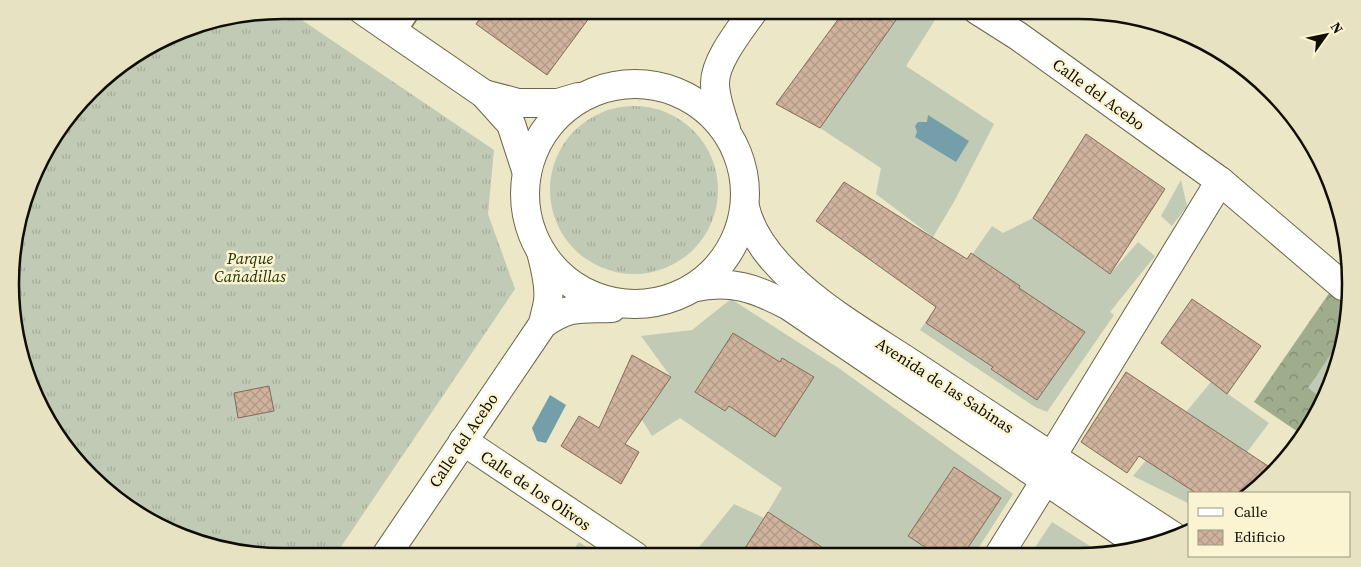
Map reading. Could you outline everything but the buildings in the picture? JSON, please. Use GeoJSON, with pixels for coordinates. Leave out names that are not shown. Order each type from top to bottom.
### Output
{"type":"FeatureCollection","features":[{"type":"Feature","properties":{"kind":"street"},"geometry":{"type":"LineString","coordinates":[[376,19],[484,94],[511,124],[527,173]]}},
{"type":"Feature","properties":{"kind":"street"},"geometry":{"type":"LineString","coordinates":[[582,96],[555,117],[544,131],[536,144],[527,173],[525,203],[528,219],[540,249],[560,274],[589,293],[605,300],[641,304],[668,299],[692,288],[706,278],[733,251],[745,207],[746,192],[740,161],[727,133],[715,82],[719,64],[748,19]]}},
{"type":"Feature","properties":{"kind":"street","name":"Calle del Acebo"},"geometry":{"type":"LineString","coordinates":[[991,19],[1018,36],[1220,181],[1342,285]]}},
{"type":"Feature","properties":{"kind":"street"},"geometry":{"type":"LineString","coordinates":[[647,84],[660,80],[690,80],[719,64]]}},
{"type":"Feature","properties":{"kind":"street"},"geometry":{"type":"LineString","coordinates":[[484,94],[518,103],[558,103],[613,85],[647,84],[680,92],[718,121],[727,133]]}},
{"type":"Feature","properties":{"kind":"street"},"geometry":{"type":"LineString","coordinates":[[1003,548],[1048,468],[1220,181]]}},
{"type":"Feature","properties":{"kind":"street","name":"Avenida de las Sabinas"},"geometry":{"type":"LineString","coordinates":[[745,207],[748,221],[755,236],[801,287],[1048,468],[1136,541]]}},
{"type":"Feature","properties":{"kind":"street","name":"Calle del Acebo"},"geometry":{"type":"LineString","coordinates":[[391,548],[543,324],[548,301],[548,290],[545,264],[540,249]]}},
{"type":"Feature","properties":{"kind":"street","name":"Avenida de las Sabinas"},"geometry":{"type":"LineString","coordinates":[[692,288],[722,284],[736,285],[750,288],[789,306],[1048,468],[1167,533]]}},
{"type":"Feature","properties":{"kind":"street","name":"Calle del Acebo"},"geometry":{"type":"LineString","coordinates":[[543,324],[574,308],[611,308],[641,304]]}},
{"type":"Feature","properties":{"kind":"street","name":"Calle de los Olivos"},"geometry":{"type":"LineString","coordinates":[[463,441],[623,548]]}},
{"type":"Feature","properties":{"kind":"lane"},"geometry":{"type":"LineString","coordinates":[[398,34],[407,19]]}},
{"type":"Feature","properties":{"kind":"green space","name":"Parque Cañadillas"},"geometry":{"type":"Polygon","coordinates":[[[300,19],[494,150],[488,214],[515,289],[340,548],[266,548],[215,539],[166,521],[122,494],[84,458],[54,416],[33,369],[21,318],[19,266],[28,215],[46,166],[73,122],[109,84],[151,54],[198,33],[249,21],[300,19]]]}},
{"type":"Feature","properties":{"kind":"green space"},"geometry":{"type":"Polygon","coordinates":[[[897,19],[936,19],[906,66],[994,124],[955,200],[933,237],[876,194],[881,168],[820,128],[897,19]]]}},
{"type":"Feature","properties":{"kind":"green space"},"geometry":{"type":"Polygon","coordinates":[[[642,106],[666,112],[694,130],[712,158],[717,174],[717,206],[712,222],[694,250],[681,260],[658,271],[626,274],[610,271],[594,264],[580,255],[569,244],[553,214],[550,182],[553,166],[560,150],[569,136],[580,125],[610,109],[642,106]]]}},
{"type":"Feature","properties":{"kind":"green space"},"geometry":{"type":"Polygon","coordinates":[[[1181,180],[1187,206],[1172,226],[1161,216],[1181,180]]]}},
{"type":"Feature","properties":{"kind":"green space"},"geometry":{"type":"Polygon","coordinates":[[[1033,218],[1110,274],[1138,242],[1155,256],[1110,312],[1114,315],[1047,412],[1035,407],[920,330],[992,226],[1003,233],[1033,218]]]}},
{"type":"Feature","properties":{"kind":"green space"},"geometry":{"type":"Polygon","coordinates":[[[1342,285],[1340,318],[1333,352],[1315,401],[1298,432],[1254,402],[1332,289],[1342,285]]]}},
{"type":"Feature","properties":{"kind":"green space"},"geometry":{"type":"Polygon","coordinates":[[[731,299],[840,369],[1013,494],[978,548],[698,548],[734,504],[764,518],[782,488],[680,418],[652,436],[642,420],[671,377],[641,336],[692,330],[731,299]]]}},
{"type":"Feature","properties":{"kind":"green space"},"geometry":{"type":"Polygon","coordinates":[[[1333,350],[1318,395],[1308,388],[1333,350]]]}},
{"type":"Feature","properties":{"kind":"green space"},"geometry":{"type":"Polygon","coordinates":[[[1211,382],[1269,423],[1217,492],[1188,492],[1188,503],[1133,476],[1211,382]]]}},
{"type":"Feature","properties":{"kind":"green space"},"geometry":{"type":"Polygon","coordinates":[[[1052,522],[1093,548],[1078,548],[1035,548],[1052,522]]]}},
{"type":"Feature","properties":{"kind":"green space"},"geometry":{"type":"Polygon","coordinates":[[[579,542],[588,548],[574,548],[579,542]]]}},
{"type":"Feature","properties":{"kind":"water"},"geometry":{"type":"Polygon","coordinates":[[[928,115],[969,141],[956,162],[915,137],[917,132],[915,126],[918,122],[927,122],[928,115]]]}},
{"type":"Feature","properties":{"kind":"water"},"geometry":{"type":"Polygon","coordinates":[[[550,395],[566,405],[546,443],[537,441],[532,428],[550,395]]]}}]}
